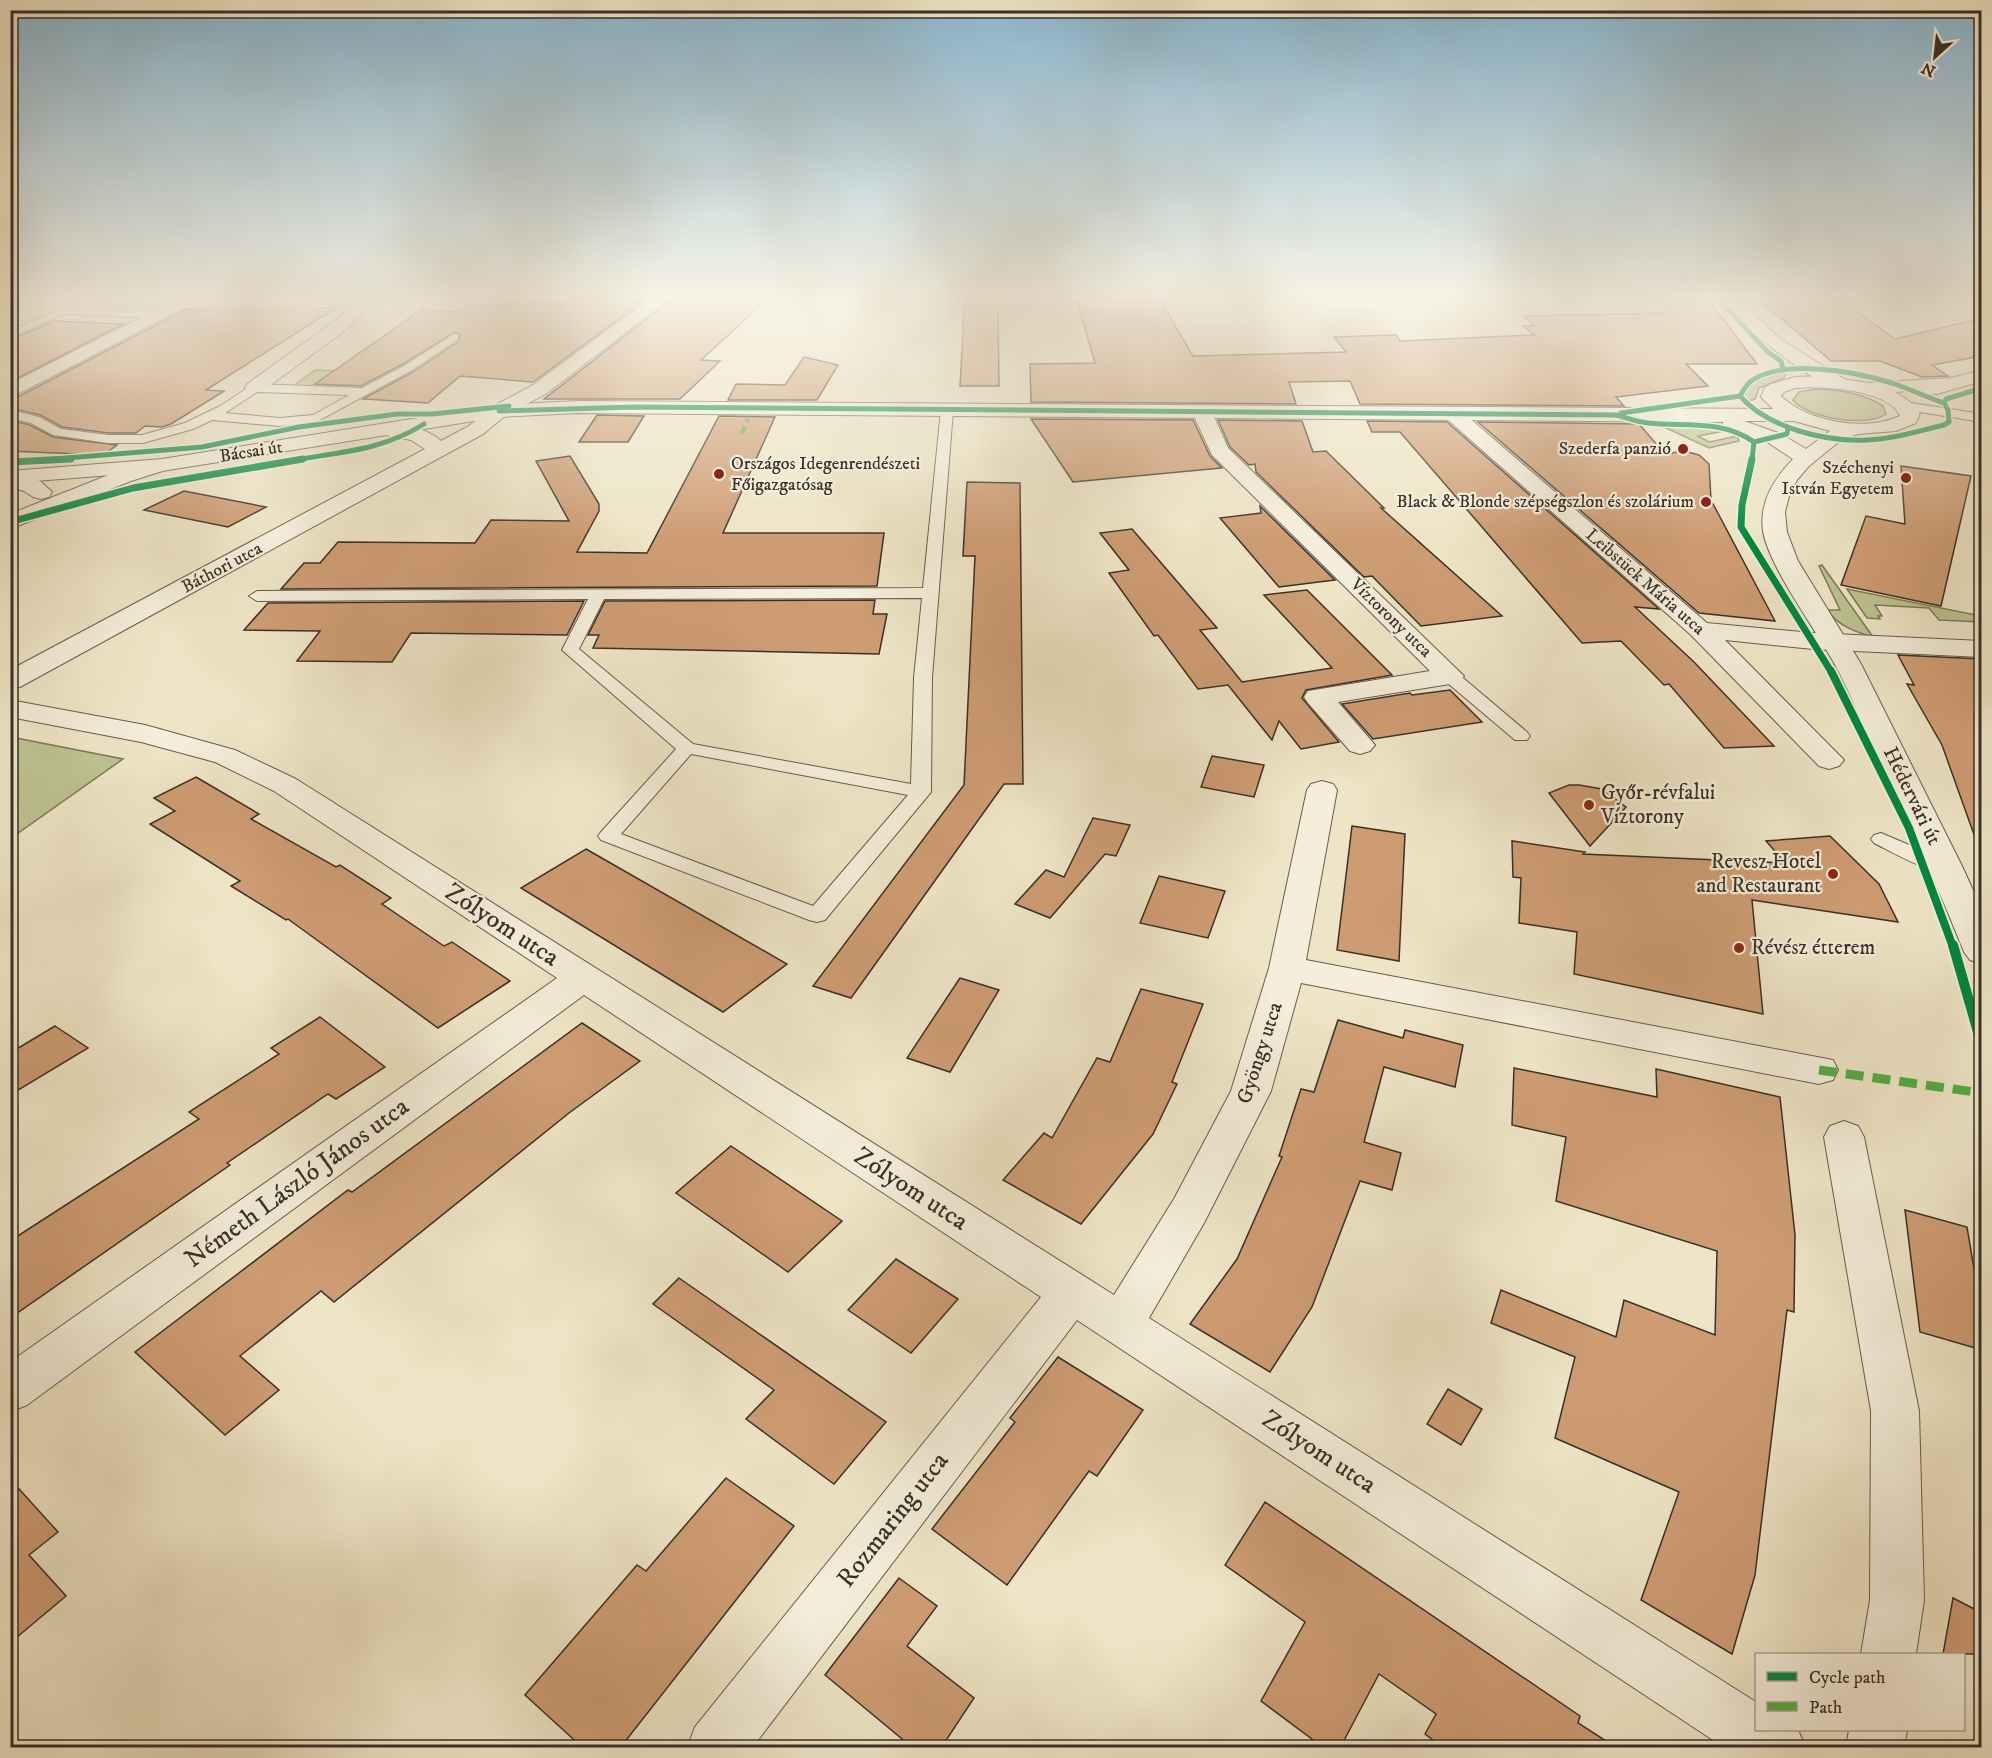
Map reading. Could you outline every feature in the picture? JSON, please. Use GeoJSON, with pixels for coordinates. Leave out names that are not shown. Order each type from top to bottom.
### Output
{"type":"FeatureCollection","features":[{"type":"Feature","properties":{"kind":"street"},"geometry":{"type":"LineString","coordinates":[[10,392],[39,377]]}},
{"type":"Feature","properties":{"kind":"street"},"geometry":{"type":"LineString","coordinates":[[254,388],[269,377]]}},
{"type":"Feature","properties":{"kind":"street","name":"Báthori utca"},"geometry":{"type":"LineString","coordinates":[[10,681],[434,454],[476,430],[499,411],[540,389],[556,377]]}},
{"type":"Feature","properties":{"kind":"street"},"geometry":{"type":"LineString","coordinates":[[1791,377],[1791,383]]}},
{"type":"Feature","properties":{"kind":"street"},"geometry":{"type":"LineString","coordinates":[[1828,377],[1839,384]]}},
{"type":"Feature","properties":{"kind":"street"},"geometry":{"type":"LineString","coordinates":[[1676,415],[1717,421],[1761,432],[1784,442],[1802,458],[1807,440],[1799,416],[1775,403],[1771,397],[1772,391],[1791,383],[1881,388],[1949,383],[1974,377]]}},
{"type":"Feature","properties":{"kind":"street"},"geometry":{"type":"LineString","coordinates":[[499,411],[635,407],[1799,416],[1858,428],[1892,427],[1905,409],[1949,383]]}},
{"type":"Feature","properties":{"kind":"street"},"geometry":{"type":"LineString","coordinates":[[1859,387],[1905,409]]}},
{"type":"Feature","properties":{"kind":"street"},"geometry":{"type":"LineString","coordinates":[[1676,415],[1748,406],[1771,397]]}},
{"type":"Feature","properties":{"kind":"street","name":"Bácsai út"},"geometry":{"type":"LineString","coordinates":[[10,522],[59,504],[120,477],[162,465],[499,411]]}},
{"type":"Feature","properties":{"kind":"street","name":"Víztorony utca"},"geometry":{"type":"LineString","coordinates":[[1202,412],[1219,451],[1450,676]]}},
{"type":"Feature","properties":{"kind":"street","name":"Leibstück Mária utca"},"geometry":{"type":"LineString","coordinates":[[1453,414],[1700,630],[1828,760]]}},
{"type":"Feature","properties":{"kind":"street","name":"Hédervári út"},"geometry":{"type":"LineString","coordinates":[[1858,428],[1834,436],[1802,458],[1787,478],[1778,496],[1774,512],[1775,532],[1786,561],[1837,642],[1946,866],[1982,952]]}},
{"type":"Feature","properties":{"kind":"street"},"geometry":{"type":"LineString","coordinates":[[387,430],[427,439],[436,447],[434,454]]}},
{"type":"Feature","properties":{"kind":"street"},"geometry":{"type":"LineString","coordinates":[[10,479],[162,465]]}},
{"type":"Feature","properties":{"kind":"street"},"geometry":{"type":"LineString","coordinates":[[10,517],[30,504],[41,492],[69,481],[116,471]]}},
{"type":"Feature","properties":{"kind":"street"},"geometry":{"type":"LineString","coordinates":[[10,479],[32,486],[41,492]]}},
{"type":"Feature","properties":{"kind":"street"},"geometry":{"type":"LineString","coordinates":[[1700,630],[1837,642],[1982,649]]}},
{"type":"Feature","properties":{"kind":"street","name":"Víztorony utca"},"geometry":{"type":"LineString","coordinates":[[1360,745],[1318,697],[1450,676]]}},
{"type":"Feature","properties":{"kind":"street","name":"Zólyom utca"},"geometry":{"type":"LineString","coordinates":[[10,708],[145,734],[225,756],[285,785],[1777,1748]]}},
{"type":"Feature","properties":{"kind":"street","name":"Gyöngy utca"},"geometry":{"type":"LineString","coordinates":[[1121,1324],[1189,1211],[1251,1091],[1287,968],[1322,789]]}},
{"type":"Feature","properties":{"kind":"street"},"geometry":{"type":"LineString","coordinates":[[1287,968],[1819,1070]]}},
{"type":"Feature","properties":{"kind":"street","name":"Németh László János utca"},"geometry":{"type":"LineString","coordinates":[[10,1390],[584,977]]}},
{"type":"Feature","properties":{"kind":"street"},"geometry":{"type":"LineString","coordinates":[[1844,1137],[1895,1411],[1897,1600],[1889,1653]]}},
{"type":"Feature","properties":{"kind":"street","name":"Rozmaring utca"},"geometry":{"type":"LineString","coordinates":[[716,1748],[1071,1293]]}},
{"type":"Feature","properties":{"kind":"street"},"geometry":{"type":"LineString","coordinates":[[1875,1748],[1878,1731]]}},
{"type":"Feature","properties":{"kind":"lane"},"geometry":{"type":"LineString","coordinates":[[210,416],[280,422],[296,421],[327,414],[391,377]]}},
{"type":"Feature","properties":{"kind":"lane"},"geometry":{"type":"LineString","coordinates":[[10,414],[35,420],[58,432],[108,440],[143,439],[172,432],[210,416],[254,388],[363,392]]}},
{"type":"Feature","properties":{"kind":"lane"},"geometry":{"type":"LineString","coordinates":[[1905,409],[1982,419]]}},
{"type":"Feature","properties":{"kind":"lane"},"geometry":{"type":"LineString","coordinates":[[687,748],[608,836],[817,915],[921,792],[923,678],[947,410]]}},
{"type":"Feature","properties":{"kind":"lane"},"geometry":{"type":"LineString","coordinates":[[257,596],[931,593]]}},
{"type":"Feature","properties":{"kind":"lane"},"geometry":{"type":"LineString","coordinates":[[598,595],[570,650],[687,748],[921,792]]}},
{"type":"Feature","properties":{"kind":"lane"},"geometry":{"type":"LineString","coordinates":[[1450,676],[1521,736]]}},
{"type":"Feature","properties":{"kind":"lane"},"geometry":{"type":"LineString","coordinates":[[1881,839],[1921,858],[1946,866]]}},
{"type":"Feature","properties":{"kind":"green space"},"geometry":{"type":"Polygon","coordinates":[[[305,377],[359,377],[345,388],[293,386],[305,377]]]}},
{"type":"Feature","properties":{"kind":"green space"},"geometry":{"type":"Polygon","coordinates":[[[1766,377],[1784,377],[1759,388],[1755,399],[1747,402],[1744,398],[1746,392],[1749,387],[1766,377]]]}},
{"type":"Feature","properties":{"kind":"green space"},"geometry":{"type":"Polygon","coordinates":[[[1816,389],[1859,395],[1883,406],[1886,414],[1865,420],[1838,419],[1811,412],[1793,400],[1799,392],[1816,389]]]}},
{"type":"Feature","properties":{"kind":"green space"},"geometry":{"type":"Polygon","coordinates":[[[1662,426],[1716,429],[1724,431],[1698,436],[1709,442],[1737,436],[1739,441],[1709,448],[1662,426]]]}},
{"type":"Feature","properties":{"kind":"green space"},"geometry":{"type":"Polygon","coordinates":[[[1822,565],[1873,637],[1842,624],[1831,616],[1827,610],[1840,610],[1819,566],[1822,565]]]}},
{"type":"Feature","properties":{"kind":"green space"},"geometry":{"type":"Polygon","coordinates":[[[1847,589],[1981,616],[1981,622],[1939,620],[1929,608],[1875,605],[1882,616],[1878,616],[1880,619],[1867,618],[1847,589]]]}},
{"type":"Feature","properties":{"kind":"green space"},"geometry":{"type":"Polygon","coordinates":[[[11,737],[123,759],[11,838],[11,737]]]}},
{"type":"Feature","properties":{"kind":"building"},"geometry":{"type":"Polygon","coordinates":[[[56,377],[227,377],[206,390],[224,391],[171,424],[162,427],[145,426],[136,433],[108,433],[62,427],[40,415],[10,408],[10,401],[56,377]]]}},
{"type":"Feature","properties":{"kind":"building"},"geometry":{"type":"Polygon","coordinates":[[[325,377],[378,377],[361,386],[315,384],[325,377]]]}},
{"type":"Feature","properties":{"kind":"building"},"geometry":{"type":"Polygon","coordinates":[[[404,377],[459,377],[428,403],[363,399],[404,377]]]}},
{"type":"Feature","properties":{"kind":"building"},"geometry":{"type":"Polygon","coordinates":[[[473,377],[540,377],[533,382],[473,377]]]}},
{"type":"Feature","properties":{"kind":"building"},"geometry":{"type":"Polygon","coordinates":[[[572,377],[703,377],[680,399],[544,399],[572,377]]]}},
{"type":"Feature","properties":{"kind":"building"},"geometry":{"type":"Polygon","coordinates":[[[790,377],[831,377],[817,400],[728,400],[736,384],[785,385],[790,377]]]}},
{"type":"Feature","properties":{"kind":"building"},"geometry":{"type":"Polygon","coordinates":[[[960,377],[999,377],[999,386],[960,386],[960,377]]]}},
{"type":"Feature","properties":{"kind":"building"},"geometry":{"type":"Polygon","coordinates":[[[1030,377],[1699,377],[1708,386],[1616,397],[1624,406],[1360,404],[1350,381],[1289,382],[1296,404],[1031,402],[1030,377]]]}},
{"type":"Feature","properties":{"kind":"building"},"geometry":{"type":"Polygon","coordinates":[[[597,415],[644,416],[628,442],[579,442],[597,415]]]}},
{"type":"Feature","properties":{"kind":"building"},"geometry":{"type":"Polygon","coordinates":[[[719,416],[775,417],[723,533],[884,533],[877,586],[281,589],[304,563],[320,563],[338,542],[475,543],[491,520],[569,521],[536,461],[570,456],[599,504],[599,511],[577,552],[647,553],[719,416]]]}},
{"type":"Feature","properties":{"kind":"building"},"geometry":{"type":"Polygon","coordinates":[[[1031,419],[1193,420],[1210,456],[1222,468],[1073,482],[1031,419]]]}},
{"type":"Feature","properties":{"kind":"building"},"geometry":{"type":"Polygon","coordinates":[[[10,420],[30,425],[53,437],[117,445],[103,455],[10,451],[10,420]]]}},
{"type":"Feature","properties":{"kind":"building"},"geometry":{"type":"Polygon","coordinates":[[[1218,420],[1302,421],[1313,452],[1326,451],[1384,508],[1381,508],[1502,616],[1421,626],[1372,576],[1364,577],[1256,472],[1255,464],[1249,465],[1230,447],[1218,420]]]}},
{"type":"Feature","properties":{"kind":"building"},"geometry":{"type":"Polygon","coordinates":[[[1367,421],[1447,422],[1659,609],[1635,607],[1694,662],[1774,746],[1724,748],[1669,684],[1664,685],[1621,641],[1582,643],[1400,432],[1372,432],[1367,421]]]}},
{"type":"Feature","properties":{"kind":"building"},"geometry":{"type":"Polygon","coordinates":[[[1478,422],[1639,424],[1665,454],[1684,451],[1699,455],[1709,464],[1711,500],[1775,621],[1699,613],[1478,422]]]}},
{"type":"Feature","properties":{"kind":"building"},"geometry":{"type":"Polygon","coordinates":[[[1901,466],[1971,476],[1941,606],[1841,585],[1866,516],[1905,524],[1901,466]]]}},
{"type":"Feature","properties":{"kind":"building"},"geometry":{"type":"Polygon","coordinates":[[[967,482],[1020,483],[1023,784],[1004,784],[851,998],[813,986],[964,785],[975,556],[963,556],[967,482]]]}},
{"type":"Feature","properties":{"kind":"building"},"geometry":{"type":"Polygon","coordinates":[[[184,491],[266,507],[228,527],[144,510],[184,491]]]}},
{"type":"Feature","properties":{"kind":"building"},"geometry":{"type":"Polygon","coordinates":[[[1260,506],[1335,580],[1279,587],[1220,518],[1261,513],[1260,506]]]}},
{"type":"Feature","properties":{"kind":"building"},"geometry":{"type":"Polygon","coordinates":[[[1132,529],[1217,628],[1200,630],[1242,682],[1332,668],[1264,595],[1307,590],[1392,675],[1306,690],[1302,698],[1339,742],[1301,749],[1279,721],[1272,740],[1228,685],[1198,689],[1158,635],[1154,636],[1109,573],[1129,570],[1100,533],[1132,529]]]}},
{"type":"Feature","properties":{"kind":"building"},"geometry":{"type":"Polygon","coordinates":[[[875,600],[873,614],[887,614],[879,654],[593,648],[599,635],[588,635],[605,601],[875,600]]]}},
{"type":"Feature","properties":{"kind":"building"},"geometry":{"type":"Polygon","coordinates":[[[584,601],[567,635],[411,633],[392,662],[297,661],[320,631],[244,630],[268,603],[584,601]]]}},
{"type":"Feature","properties":{"kind":"building"},"geometry":{"type":"Polygon","coordinates":[[[1898,655],[1982,659],[1982,842],[1977,843],[1942,745],[1907,684],[1914,685],[1898,655]]]}},
{"type":"Feature","properties":{"kind":"building"},"geometry":{"type":"Polygon","coordinates":[[[1450,690],[1482,722],[1373,739],[1342,704],[1410,693],[1412,695],[1450,690]]]}},
{"type":"Feature","properties":{"kind":"building"},"geometry":{"type":"Polygon","coordinates":[[[1212,756],[1264,765],[1254,797],[1201,787],[1212,756]]]}},
{"type":"Feature","properties":{"kind":"building"},"geometry":{"type":"Polygon","coordinates":[[[196,777],[259,814],[251,819],[336,867],[340,865],[391,898],[382,904],[444,946],[452,942],[510,981],[438,1028],[288,919],[286,920],[231,886],[240,881],[150,824],[175,811],[154,798],[196,777]]]}},
{"type":"Feature","properties":{"kind":"building","name":"Győr-révfalui Víztorony"},"geometry":{"type":"Polygon","coordinates":[[[1569,785],[1602,789],[1626,807],[1590,846],[1549,793],[1569,785]]]}},
{"type":"Feature","properties":{"kind":"building"},"geometry":{"type":"Polygon","coordinates":[[[1093,818],[1130,825],[1116,856],[1105,854],[1050,918],[1015,904],[1046,870],[1064,877],[1093,818]]]}},
{"type":"Feature","properties":{"kind":"building"},"geometry":{"type":"Polygon","coordinates":[[[1352,826],[1405,834],[1399,961],[1337,950],[1352,826]]]}},
{"type":"Feature","properties":{"kind":"building"},"geometry":{"type":"Polygon","coordinates":[[[1830,836],[1879,884],[1898,922],[1752,900],[1763,1014],[1574,974],[1577,932],[1519,923],[1521,878],[1513,877],[1512,841],[1585,852],[1583,854],[1785,863],[1766,841],[1830,836]]]}},
{"type":"Feature","properties":{"kind":"building"},"geometry":{"type":"Polygon","coordinates":[[[586,849],[787,964],[723,1012],[521,888],[586,849]]]}},
{"type":"Feature","properties":{"kind":"building"},"geometry":{"type":"Polygon","coordinates":[[[1159,876],[1225,891],[1208,938],[1140,923],[1159,876]]]}},
{"type":"Feature","properties":{"kind":"building"},"geometry":{"type":"Polygon","coordinates":[[[960,978],[999,990],[950,1072],[907,1058],[960,978]]]}},
{"type":"Feature","properties":{"kind":"building"},"geometry":{"type":"Polygon","coordinates":[[[1141,989],[1203,1004],[1172,1082],[1177,1084],[1153,1134],[1081,1224],[1003,1180],[1044,1133],[1052,1138],[1097,1058],[1110,1062],[1141,989]]]}},
{"type":"Feature","properties":{"kind":"building"},"geometry":{"type":"Polygon","coordinates":[[[320,1017],[385,1067],[336,1099],[328,1094],[10,1318],[10,1241],[199,1119],[189,1112],[279,1054],[271,1048],[320,1017]]]}},
{"type":"Feature","properties":{"kind":"building"},"geometry":{"type":"Polygon","coordinates":[[[1338,1020],[1403,1038],[1405,1030],[1463,1045],[1455,1087],[1384,1067],[1364,1142],[1401,1153],[1392,1190],[1360,1181],[1312,1307],[1270,1372],[1190,1324],[1237,1259],[1282,1157],[1279,1156],[1301,1089],[1314,1092],[1338,1020]]]}},
{"type":"Feature","properties":{"kind":"building"},"geometry":{"type":"Polygon","coordinates":[[[582,1023],[640,1061],[569,1113],[334,1302],[321,1291],[240,1356],[279,1390],[225,1435],[135,1352],[348,1190],[352,1192],[582,1023]]]}},
{"type":"Feature","properties":{"kind":"building"},"geometry":{"type":"Polygon","coordinates":[[[55,1026],[88,1048],[10,1095],[10,1053],[55,1026]]]}},
{"type":"Feature","properties":{"kind":"building"},"geometry":{"type":"Polygon","coordinates":[[[1514,1068],[1657,1097],[1656,1069],[1780,1097],[1795,1235],[1794,1312],[1787,1310],[1755,1575],[1732,1654],[1641,1600],[1679,1492],[1555,1438],[1575,1357],[1491,1323],[1501,1290],[1616,1337],[1624,1300],[1715,1335],[1717,1251],[1556,1201],[1566,1137],[1512,1125],[1514,1068]]]}},
{"type":"Feature","properties":{"kind":"building"},"geometry":{"type":"Polygon","coordinates":[[[731,1146],[842,1221],[788,1272],[676,1193],[731,1146]]]}},
{"type":"Feature","properties":{"kind":"building"},"geometry":{"type":"Polygon","coordinates":[[[1905,1210],[1967,1227],[1982,1317],[1982,1350],[1920,1332],[1905,1210]]]}},
{"type":"Feature","properties":{"kind":"building"},"geometry":{"type":"Polygon","coordinates":[[[896,1259],[958,1299],[911,1353],[848,1310],[896,1259]]]}},
{"type":"Feature","properties":{"kind":"building"},"geometry":{"type":"Polygon","coordinates":[[[679,1278],[886,1422],[834,1484],[746,1419],[774,1390],[653,1304],[679,1278]]]}},
{"type":"Feature","properties":{"kind":"building"},"geometry":{"type":"Polygon","coordinates":[[[1058,1357],[1143,1410],[1097,1476],[1089,1471],[1007,1585],[932,1529],[1015,1422],[1010,1418],[1058,1357]]]}},
{"type":"Feature","properties":{"kind":"building"},"geometry":{"type":"Polygon","coordinates":[[[1448,1389],[1482,1409],[1461,1445],[1427,1424],[1448,1389]]]}},
{"type":"Feature","properties":{"kind":"building"},"geometry":{"type":"Polygon","coordinates":[[[726,1478],[794,1526],[620,1748],[583,1748],[525,1695],[637,1565],[646,1571],[726,1478]]]}},
{"type":"Feature","properties":{"kind":"building"},"geometry":{"type":"Polygon","coordinates":[[[10,1479],[58,1532],[29,1555],[66,1596],[10,1643],[10,1479]]]}},
{"type":"Feature","properties":{"kind":"building"},"geometry":{"type":"Polygon","coordinates":[[[1265,1502],[1580,1716],[1578,1723],[1617,1748],[1444,1748],[1425,1734],[1436,1714],[1379,1674],[1340,1748],[1324,1748],[1261,1701],[1305,1622],[1225,1565],[1265,1502]]]}},
{"type":"Feature","properties":{"kind":"building"},"geometry":{"type":"Polygon","coordinates":[[[899,1578],[937,1606],[907,1646],[974,1698],[941,1748],[913,1748],[825,1675],[899,1578]]]}},
{"type":"Feature","properties":{"kind":"building"},"geometry":{"type":"Polygon","coordinates":[[[1953,1598],[1982,1613],[1982,1654],[1943,1653],[1953,1598]]]}},
{"type":"Feature","properties":{"kind":"marked path"},"geometry":{"type":"LineString","coordinates":[[742,434],[748,419]]}},
{"type":"Feature","properties":{"kind":"marked path"},"geometry":{"type":"LineString","coordinates":[[1819,1070],[1982,1093]]}},
{"type":"Feature","properties":{"kind":"cycle path"},"geometry":{"type":"LineString","coordinates":[[1740,396],[1749,382],[1759,377]]}},
{"type":"Feature","properties":{"kind":"cycle path"},"geometry":{"type":"LineString","coordinates":[[1866,377],[1898,385],[1944,403]]}},
{"type":"Feature","properties":{"kind":"cycle path"},"geometry":{"type":"LineString","coordinates":[[1740,396],[1749,406],[1779,423],[1836,438],[1867,440],[1944,425],[1949,422],[1948,410],[1944,403],[1946,399],[1982,388]]}},
{"type":"Feature","properties":{"kind":"cycle path"},"geometry":{"type":"LineString","coordinates":[[1621,413],[1740,396]]}},
{"type":"Feature","properties":{"kind":"cycle path"},"geometry":{"type":"LineString","coordinates":[[10,462],[88,458],[202,447],[299,427],[397,414],[432,414],[509,406]]}},
{"type":"Feature","properties":{"kind":"cycle path"},"geometry":{"type":"LineString","coordinates":[[499,411],[635,407],[1616,415],[1648,423],[1718,427],[1732,430],[1754,442],[1787,434],[1788,427]]}},
{"type":"Feature","properties":{"kind":"cycle path"},"geometry":{"type":"LineString","coordinates":[[10,522],[133,488],[378,446],[402,438],[424,424]]}},
{"type":"Feature","properties":{"kind":"cycle path"},"geometry":{"type":"LineString","coordinates":[[1754,442],[1742,505],[1741,527],[1827,662],[1909,828],[1958,960],[1982,1046]]}},
{"type":"Feature","properties":{"kind":"place","name":"Szederfa panzió"},"geometry":{"type":"Point","coordinates":[1683,449]}},
{"type":"Feature","properties":{"kind":"place","name":"Országos Idegenrendészeti Főigazgatósag"},"geometry":{"type":"Point","coordinates":[719,474]}},
{"type":"Feature","properties":{"kind":"place","name":"Széchenyi István Egyetem"},"geometry":{"type":"Point","coordinates":[1906,478]}},
{"type":"Feature","properties":{"kind":"place","name":"Black & Blonde szépségszlon és szolárium"},"geometry":{"type":"Point","coordinates":[1706,502]}},
{"type":"Feature","properties":{"kind":"place","name":"Győr-révfalui Víztorony"},"geometry":{"type":"Point","coordinates":[1589,805]}},
{"type":"Feature","properties":{"kind":"place","name":"Revesz Hotel and Restaurant"},"geometry":{"type":"Point","coordinates":[1833,874]}},
{"type":"Feature","properties":{"kind":"place","name":"Révész étterem"},"geometry":{"type":"Point","coordinates":[1739,948]}}]}
